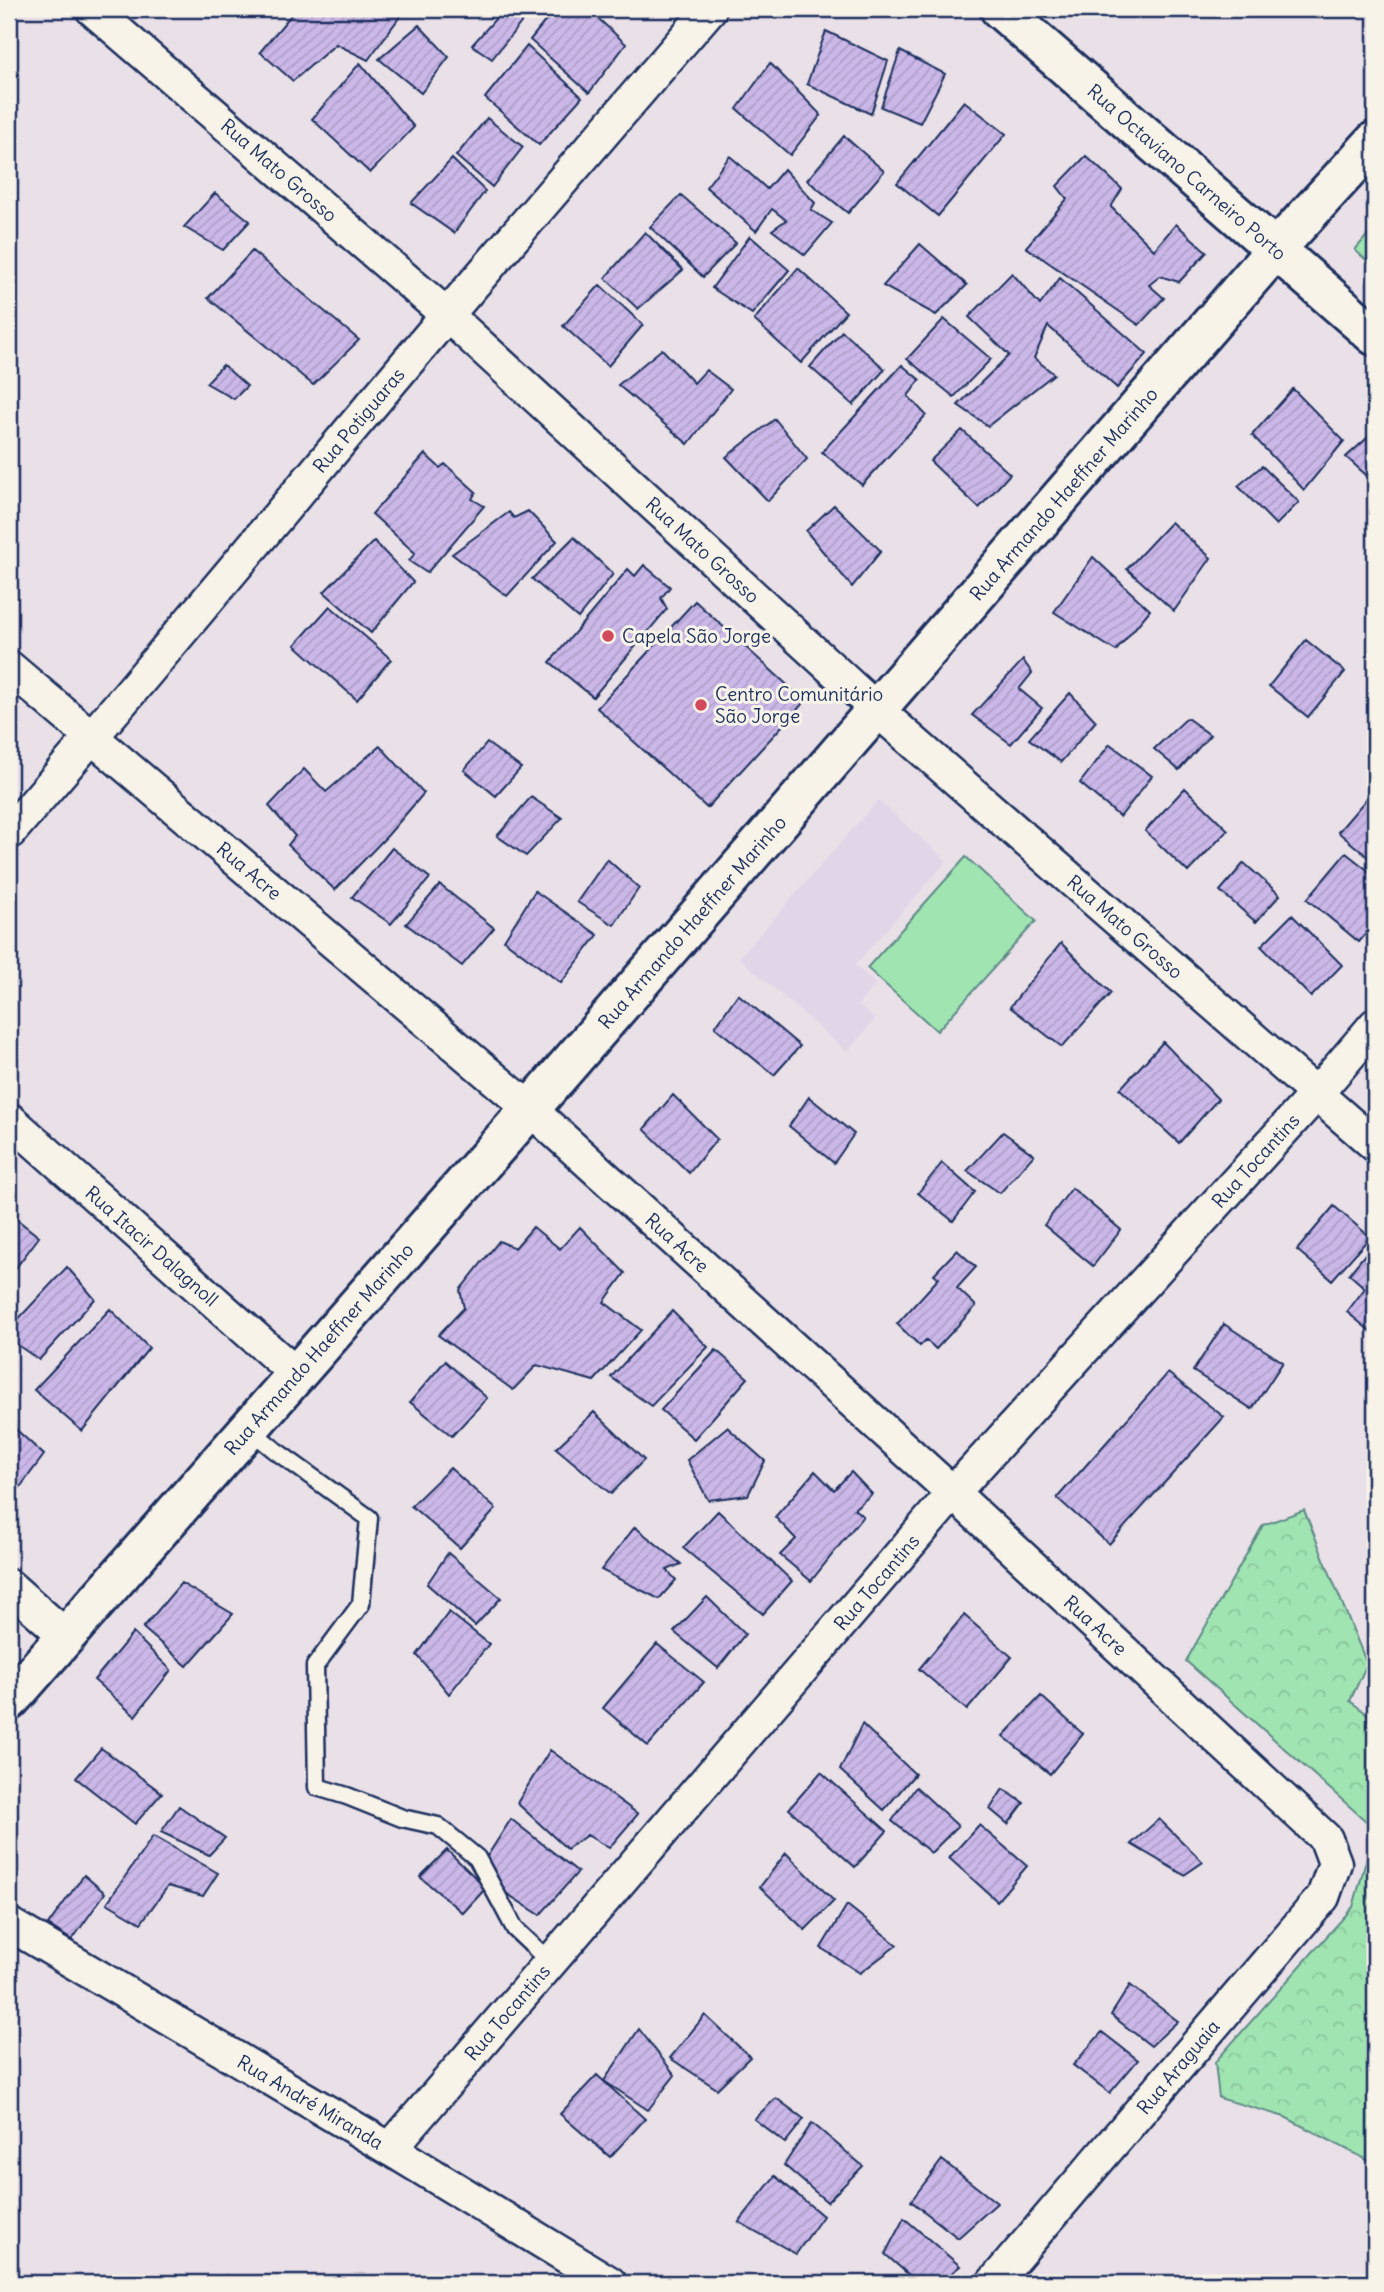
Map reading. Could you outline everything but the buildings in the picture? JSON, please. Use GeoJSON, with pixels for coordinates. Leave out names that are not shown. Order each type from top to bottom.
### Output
{"type":"FeatureCollection","features":[{"type":"Feature","properties":{"kind":"street","name":"Rua Mato Grosso"},"geometry":{"type":"LineString","coordinates":[[92,9],[447,315],[877,709],[1375,1145]]}},
{"type":"Feature","properties":{"kind":"street","name":"Rua Potiguaras"},"geometry":{"type":"LineString","coordinates":[[9,833],[710,9]]}},
{"type":"Feature","properties":{"kind":"street","name":"Rua Octaviano Carneiro Porto"},"geometry":{"type":"LineString","coordinates":[[1000,9],[1375,336]]}},
{"type":"Feature","properties":{"kind":"street","name":"Rua Armando Haeffner Marinho"},"geometry":{"type":"LineString","coordinates":[[9,1701],[530,1108],[1276,249],[1375,141]]}},
{"type":"Feature","properties":{"kind":"street","name":"Rua Acre"},"geometry":{"type":"LineString","coordinates":[[9,667],[530,1108],[953,1493],[1326,1839]]}},
{"type":"Feature","properties":{"kind":"street","name":"Rua Tocantins"},"geometry":{"type":"LineString","coordinates":[[390,2149],[953,1493],[1317,1093],[1375,1024]]}},
{"type":"Feature","properties":{"kind":"street","name":"Rua Itacir Dalagnoll"},"geometry":{"type":"LineString","coordinates":[[9,1119],[296,1374]]}},
{"type":"Feature","properties":{"kind":"street"},"geometry":{"type":"LineString","coordinates":[[9,1586],[67,1637]]}},
{"type":"Feature","properties":{"kind":"street","name":"Rua Araguaia"},"geometry":{"type":"LineString","coordinates":[[993,2283],[1323,1897],[1335,1863],[1326,1839]]}},
{"type":"Feature","properties":{"kind":"street","name":"Rua André Miranda"},"geometry":{"type":"LineString","coordinates":[[9,1924],[390,2149],[610,2283]]}},
{"type":"Feature","properties":{"kind":"lane"},"geometry":{"type":"LineString","coordinates":[[248,1428],[369,1518],[361,1604],[315,1666],[317,1787],[348,1796],[401,1818],[438,1826],[477,1858],[515,1929],[550,1962]]}},
{"type":"Feature","properties":{"kind":"shaded area"},"geometry":{"type":"Polygon","coordinates":[[[878,800],[947,861],[855,965],[876,984],[858,1005],[875,1020],[847,1052],[739,958],[878,800]]]}},
{"type":"Feature","properties":{"kind":"green space"},"geometry":{"type":"Polygon","coordinates":[[[1375,226],[1375,268],[1355,250],[1375,226]]]}},
{"type":"Feature","properties":{"kind":"green space"},"geometry":{"type":"Polygon","coordinates":[[[966,857],[1036,921],[937,1031],[867,968],[966,857]]]}},
{"type":"Feature","properties":{"kind":"green space"},"geometry":{"type":"Polygon","coordinates":[[[1304,1510],[1367,1664],[1350,1701],[1375,1720],[1375,1829],[1186,1661],[1263,1525],[1304,1510]]]}},
{"type":"Feature","properties":{"kind":"green space"},"geometry":{"type":"Polygon","coordinates":[[[1375,1829],[1375,2164],[1285,2117],[1219,2098],[1215,2062],[1353,1907],[1375,1829]]]}},
{"type":"Feature","properties":{"kind":"place","name":"Capela São Jorge"},"geometry":{"type":"Point","coordinates":[608,636]}},
{"type":"Feature","properties":{"kind":"place","name":"Centro Comunitário São Jorge"},"geometry":{"type":"Point","coordinates":[701,705]}}]}
